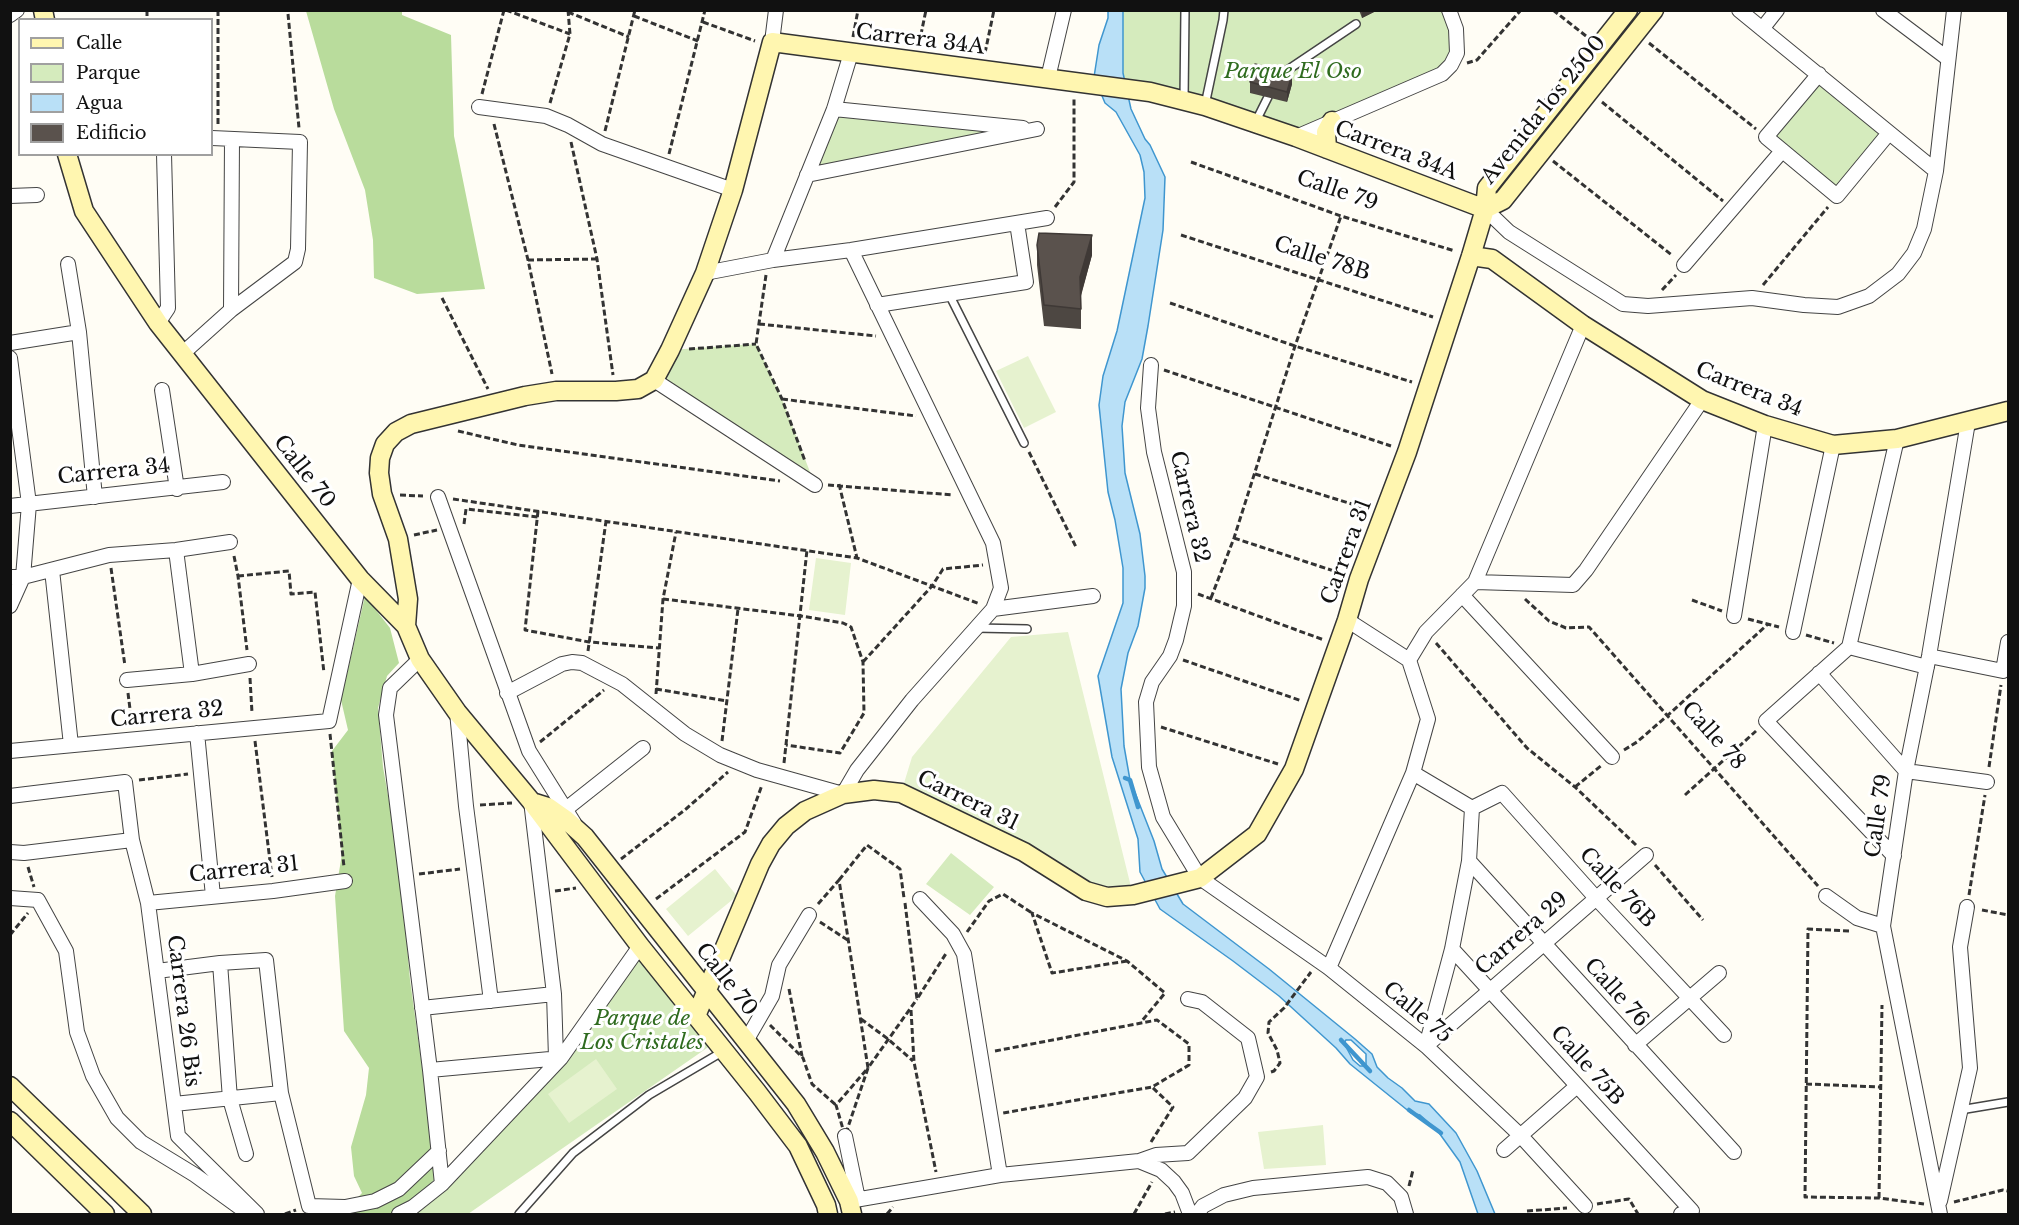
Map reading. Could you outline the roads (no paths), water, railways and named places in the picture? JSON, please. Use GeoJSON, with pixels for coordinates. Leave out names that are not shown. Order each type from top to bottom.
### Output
{"type":"FeatureCollection","features":[{"type":"Feature","properties":{"kind":"main road","name":"Avenida los 2500"},"geometry":{"type":"LineString","coordinates":[[1485,209],[1487,188],[1628,10]]}},
{"type":"Feature","properties":{"kind":"main road","name":"Avenida los 2500"},"geometry":{"type":"LineString","coordinates":[[1485,209],[1503,200],[1543,153],[1654,10]]}},
{"type":"Feature","properties":{"kind":"main road","name":"Carrera 34A"},"geometry":{"type":"LineString","coordinates":[[771,45],[851,53],[1150,92],[1205,106],[1296,137],[1485,209]]}},
{"type":"Feature","properties":{"kind":"main road"},"geometry":{"type":"LineString","coordinates":[[406,626],[408,598],[398,539],[382,494],[379,473],[380,458],[385,444],[396,432],[419,422],[556,391],[616,392],[638,389],[654,380],[705,273],[733,190],[771,45]]}},
{"type":"Feature","properties":{"kind":"main road"},"geometry":{"type":"LineString","coordinates":[[1327,149],[1326,132],[1332,121]]}},
{"type":"Feature","properties":{"kind":"main road","name":"Calle 70"},"geometry":{"type":"LineString","coordinates":[[68,156],[84,211],[158,323],[360,579],[406,626],[420,659],[457,712],[531,801],[640,946],[798,1146],[826,1205],[828,1215]]}},
{"type":"Feature","properties":{"kind":"main road","name":"Carrera 31"},"geometry":{"type":"LineString","coordinates":[[696,1016],[760,864],[771,844],[786,826],[805,811],[843,794],[874,790],[901,793],[1024,852],[1086,891],[1107,897],[1133,896],[1196,880],[1257,834],[1294,769],[1347,620],[1359,579],[1407,452],[1485,209]]}},
{"type":"Feature","properties":{"kind":"main road","name":"Carrera 34"},"geometry":{"type":"LineString","coordinates":[[1471,256],[1492,259],[1583,326],[1702,400],[1765,425],[1833,445],[1896,439],[2008,411]]}},
{"type":"Feature","properties":{"kind":"main road","name":"Calle 70"},"geometry":{"type":"LineString","coordinates":[[531,801],[548,807],[578,830],[609,868],[796,1104],[853,1205]]}},
{"type":"Feature","properties":{"kind":"main road"},"geometry":{"type":"LineString","coordinates":[[738,1068],[751,1047]]}},
{"type":"Feature","properties":{"kind":"main road"},"geometry":{"type":"LineString","coordinates":[[10,1086],[141,1215]]}},
{"type":"Feature","properties":{"kind":"main road"},"geometry":{"type":"LineString","coordinates":[[10,1121],[105,1215]]}},
{"type":"Feature","properties":{"kind":"street"},"geometry":{"type":"LineString","coordinates":[[10,15],[17,10]]}},
{"type":"Feature","properties":{"kind":"street"},"geometry":{"type":"LineString","coordinates":[[771,45],[776,10]]}},
{"type":"Feature","properties":{"kind":"street"},"geometry":{"type":"LineString","coordinates":[[1048,78],[1065,10]]}},
{"type":"Feature","properties":{"kind":"street"},"geometry":{"type":"LineString","coordinates":[[1296,137],[1436,78],[1447,70],[1457,53],[1456,29],[1449,10]]}},
{"type":"Feature","properties":{"kind":"street"},"geometry":{"type":"LineString","coordinates":[[1739,10],[1936,171]]}},
{"type":"Feature","properties":{"kind":"street"},"geometry":{"type":"LineString","coordinates":[[1762,29],[1777,10]]}},
{"type":"Feature","properties":{"kind":"street"},"geometry":{"type":"LineString","coordinates":[[1883,10],[1947,58]]}},
{"type":"Feature","properties":{"kind":"street"},"geometry":{"type":"LineString","coordinates":[[1936,171],[1954,10]]}},
{"type":"Feature","properties":{"kind":"street"},"geometry":{"type":"LineString","coordinates":[[771,261],[834,109],[851,53]]}},
{"type":"Feature","properties":{"kind":"street"},"geometry":{"type":"LineString","coordinates":[[1819,74],[1766,137],[1782,151],[1837,196],[1889,133]]}},
{"type":"Feature","properties":{"kind":"street"},"geometry":{"type":"LineString","coordinates":[[485,109],[546,116],[602,144],[733,190]]}},
{"type":"Feature","properties":{"kind":"street"},"geometry":{"type":"LineString","coordinates":[[807,176],[1037,129],[834,109]]}},
{"type":"Feature","properties":{"kind":"street"},"geometry":{"type":"LineString","coordinates":[[182,354],[231,310],[295,262],[298,249],[300,142],[220,139],[231,310]]}},
{"type":"Feature","properties":{"kind":"street"},"geometry":{"type":"LineString","coordinates":[[1684,265],[1782,151]]}},
{"type":"Feature","properties":{"kind":"street"},"geometry":{"type":"LineString","coordinates":[[158,323],[168,309],[164,156]]}},
{"type":"Feature","properties":{"kind":"street","name":"Carrera 34A"},"geometry":{"type":"LineString","coordinates":[[1485,209],[1509,232],[1623,304],[1648,306],[1752,298],[1838,307],[1869,296],[1898,274],[1914,253],[1924,229],[1936,171]]}},
{"type":"Feature","properties":{"kind":"street"},"geometry":{"type":"LineString","coordinates":[[10,196],[37,195]]}},
{"type":"Feature","properties":{"kind":"street"},"geometry":{"type":"LineString","coordinates":[[705,273],[1047,218]]}},
{"type":"Feature","properties":{"kind":"street"},"geometry":{"type":"LineString","coordinates":[[877,305],[1026,282],[1017,223]]}},
{"type":"Feature","properties":{"kind":"street"},"geometry":{"type":"LineString","coordinates":[[507,693],[562,664],[572,662],[586,665],[622,684],[686,734],[720,755],[766,772],[843,794],[858,770],[912,700],[993,609],[1001,588],[993,543],[852,250]]}},
{"type":"Feature","properties":{"kind":"street"},"geometry":{"type":"LineString","coordinates":[[68,264],[80,332],[95,497]]}},
{"type":"Feature","properties":{"kind":"street"},"geometry":{"type":"LineString","coordinates":[[1409,660],[1426,632],[1475,582],[1583,326]]}},
{"type":"Feature","properties":{"kind":"street"},"geometry":{"type":"LineString","coordinates":[[10,343],[80,332]]}},
{"type":"Feature","properties":{"kind":"street"},"geometry":{"type":"LineString","coordinates":[[10,357],[29,504],[10,606]]}},
{"type":"Feature","properties":{"kind":"street","name":"Carrera 32"},"geometry":{"type":"LineString","coordinates":[[1151,365],[1148,408],[1154,452],[1184,572],[1182,615],[1176,640],[1170,656],[1147,693],[1145,712],[1149,766],[1163,817],[1196,880]]}},
{"type":"Feature","properties":{"kind":"street"},"geometry":{"type":"LineString","coordinates":[[654,380],[814,485]]}},
{"type":"Feature","properties":{"kind":"street"},"geometry":{"type":"LineString","coordinates":[[162,390],[177,489]]}},
{"type":"Feature","properties":{"kind":"street"},"geometry":{"type":"LineString","coordinates":[[1475,582],[1573,585],[1586,570],[1702,400]]}},
{"type":"Feature","properties":{"kind":"street","name":"Calle 79"},"geometry":{"type":"LineString","coordinates":[[1939,1210],[1884,926],[1906,771],[1928,661],[1968,422]]}},
{"type":"Feature","properties":{"kind":"street"},"geometry":{"type":"LineString","coordinates":[[1734,616],[1765,425]]}},
{"type":"Feature","properties":{"kind":"street"},"geometry":{"type":"LineString","coordinates":[[1894,856],[1766,722],[1849,647],[1896,439]]}},
{"type":"Feature","properties":{"kind":"street"},"geometry":{"type":"LineString","coordinates":[[1793,632],[1833,445]]}},
{"type":"Feature","properties":{"kind":"street","name":"Carrera 34"},"geometry":{"type":"LineString","coordinates":[[10,506],[177,489],[223,482]]}},
{"type":"Feature","properties":{"kind":"street"},"geometry":{"type":"LineString","coordinates":[[438,497],[529,751],[578,830]]}},
{"type":"Feature","properties":{"kind":"street"},"geometry":{"type":"LineString","coordinates":[[16,577],[109,555],[176,550],[230,542]]}},
{"type":"Feature","properties":{"kind":"street"},"geometry":{"type":"LineString","coordinates":[[176,550],[192,674]]}},
{"type":"Feature","properties":{"kind":"street"},"geometry":{"type":"LineString","coordinates":[[52,570],[71,745]]}},
{"type":"Feature","properties":{"kind":"street","name":"Carrera 32"},"geometry":{"type":"LineString","coordinates":[[10,751],[328,721],[360,579]]}},
{"type":"Feature","properties":{"kind":"street"},"geometry":{"type":"LineString","coordinates":[[1462,595],[1612,757]]}},
{"type":"Feature","properties":{"kind":"street"},"geometry":{"type":"LineString","coordinates":[[993,609],[1093,596]]}},
{"type":"Feature","properties":{"kind":"street"},"geometry":{"type":"LineString","coordinates":[[1329,968],[1413,772],[1428,719],[1409,660],[1347,620]]}},
{"type":"Feature","properties":{"kind":"street"},"geometry":{"type":"LineString","coordinates":[[1849,647],[2003,671],[2008,642]]}},
{"type":"Feature","properties":{"kind":"street"},"geometry":{"type":"LineString","coordinates":[[420,659],[390,688],[386,715],[442,1184]]}},
{"type":"Feature","properties":{"kind":"street"},"geometry":{"type":"LineString","coordinates":[[127,680],[192,674],[249,664]]}},
{"type":"Feature","properties":{"kind":"street"},"geometry":{"type":"LineString","coordinates":[[1819,674],[1906,771],[1988,782]]}},
{"type":"Feature","properties":{"kind":"street"},"geometry":{"type":"LineString","coordinates":[[457,712],[490,1001]]}},
{"type":"Feature","properties":{"kind":"street"},"geometry":{"type":"LineString","coordinates":[[197,733],[213,896]]}},
{"type":"Feature","properties":{"kind":"street"},"geometry":{"type":"LineString","coordinates":[[566,809],[644,748]]}},
{"type":"Feature","properties":{"kind":"street"},"geometry":{"type":"LineString","coordinates":[[1413,772],[1472,808],[1468,861],[1452,949],[1426,1046]]}},
{"type":"Feature","properties":{"kind":"street","name":"Carrera 26 Bis"},"geometry":{"type":"LineString","coordinates":[[10,796],[125,782],[132,840],[148,903],[178,1136],[257,1215]]}},
{"type":"Feature","properties":{"kind":"street","name":"Calle 76B"},"geometry":{"type":"LineString","coordinates":[[1472,808],[1502,793],[1724,1035]]}},
{"type":"Feature","properties":{"kind":"street"},"geometry":{"type":"LineString","coordinates":[[531,801],[554,994],[559,1058]]}},
{"type":"Feature","properties":{"kind":"street"},"geometry":{"type":"LineString","coordinates":[[17,852],[132,840]]}},
{"type":"Feature","properties":{"kind":"street","name":"Carrera 29"},"geometry":{"type":"LineString","coordinates":[[1426,1046],[1646,855]]}},
{"type":"Feature","properties":{"kind":"street","name":"Calle 76"},"geometry":{"type":"LineString","coordinates":[[1468,861],[1734,1152]]}},
{"type":"Feature","properties":{"kind":"street","name":"Calle 75"},"geometry":{"type":"LineString","coordinates":[[1196,880],[1329,968],[1426,1046],[1521,1136],[1585,1206]]}},
{"type":"Feature","properties":{"kind":"street","name":"Carrera 31"},"geometry":{"type":"LineString","coordinates":[[148,903],[345,881]]}},
{"type":"Feature","properties":{"kind":"street"},"geometry":{"type":"LineString","coordinates":[[1826,896],[1857,918],[1884,926]]}},
{"type":"Feature","properties":{"kind":"street"},"geometry":{"type":"LineString","coordinates":[[10,898],[38,900],[66,951],[77,1032],[93,1076],[117,1118],[141,1142],[195,1175],[251,1215]]}},
{"type":"Feature","properties":{"kind":"street"},"geometry":{"type":"LineString","coordinates":[[920,899],[957,941],[967,965],[1000,1175]]}},
{"type":"Feature","properties":{"kind":"street"},"geometry":{"type":"LineString","coordinates":[[1939,1210],[1970,1068],[1960,947],[1967,907]]}},
{"type":"Feature","properties":{"kind":"street"},"geometry":{"type":"LineString","coordinates":[[751,1047],[761,1016],[772,996],[779,965],[809,915]]}},
{"type":"Feature","properties":{"kind":"street"},"geometry":{"type":"LineString","coordinates":[[399,1215],[442,1184],[559,1058],[640,946]]}},
{"type":"Feature","properties":{"kind":"street","name":"Calle 75B"},"geometry":{"type":"LineString","coordinates":[[1452,949],[1577,1086],[1686,1213]]}},
{"type":"Feature","properties":{"kind":"street"},"geometry":{"type":"LineString","coordinates":[[157,971],[266,960],[281,1093],[309,1206],[345,1207],[375,1201],[399,1189],[439,1151]]}},
{"type":"Feature","properties":{"kind":"street"},"geometry":{"type":"LineString","coordinates":[[220,963],[230,1099],[246,1154]]}},
{"type":"Feature","properties":{"kind":"street"},"geometry":{"type":"LineString","coordinates":[[1635,1045],[1719,973]]}},
{"type":"Feature","properties":{"kind":"street"},"geometry":{"type":"LineString","coordinates":[[422,1008],[554,994]]}},
{"type":"Feature","properties":{"kind":"street"},"geometry":{"type":"LineString","coordinates":[[844,1136],[853,1205],[1000,1175],[1139,1161],[1156,1155],[1188,1153],[1245,1098],[1257,1077],[1248,1038],[1202,1002],[1188,999]]}},
{"type":"Feature","properties":{"kind":"street"},"geometry":{"type":"LineString","coordinates":[[430,1070],[559,1058]]}},
{"type":"Feature","properties":{"kind":"street"},"geometry":{"type":"LineString","coordinates":[[1504,1150],[1577,1086]]}},
{"type":"Feature","properties":{"kind":"street"},"geometry":{"type":"LineString","coordinates":[[174,1104],[281,1093]]}},
{"type":"Feature","properties":{"kind":"street"},"geometry":{"type":"LineString","coordinates":[[1139,1161],[1161,1170],[1174,1182],[1186,1200],[1190,1215]]}},
{"type":"Feature","properties":{"kind":"street"},"geometry":{"type":"LineString","coordinates":[[1197,1215],[1203,1206],[1224,1195],[1253,1188],[1368,1177],[1387,1183],[1401,1197],[1406,1215]]}},
{"type":"Feature","properties":{"kind":"lane"},"geometry":{"type":"LineString","coordinates":[[1184,100],[1185,10]]}},
{"type":"Feature","properties":{"kind":"lane"},"geometry":{"type":"LineString","coordinates":[[1205,106],[1224,10]]}},
{"type":"Feature","properties":{"kind":"lane"},"geometry":{"type":"LineString","coordinates":[[1277,80],[1286,71],[1356,24]]}},
{"type":"Feature","properties":{"kind":"lane"},"geometry":{"type":"LineString","coordinates":[[1255,123],[1268,97]]}},
{"type":"Feature","properties":{"kind":"lane"},"geometry":{"type":"LineString","coordinates":[[949,294],[1024,443]]}},
{"type":"Feature","properties":{"kind":"lane"},"geometry":{"type":"LineString","coordinates":[[976,628],[1027,629]]}},
{"type":"Feature","properties":{"kind":"lane"},"geometry":{"type":"LineString","coordinates":[[519,1214],[573,1153],[649,1095],[724,1051]]}},
{"type":"Feature","properties":{"kind":"lane"},"geometry":{"type":"LineString","coordinates":[[1960,1110],[2008,1102]]}},
{"type":"Feature","properties":{"kind":"water"},"geometry":{"type":"Polygon","coordinates":[[[1108,11],[1123,11],[1123,73],[1131,109],[1165,177],[1163,230],[1148,326],[1142,359],[1125,402],[1122,426],[1125,473],[1140,534],[1145,576],[1138,626],[1128,653],[1121,689],[1124,746],[1130,780],[1154,841],[1162,869],[1183,904],[1269,969],[1355,1039],[1372,1054],[1377,1067],[1415,1101],[1429,1104],[1456,1133],[1477,1171],[1495,1214],[1478,1214],[1460,1162],[1437,1130],[1420,1115],[1411,1113],[1350,1064],[1336,1048],[1279,996],[1160,909],[1140,872],[1138,839],[1112,757],[1098,676],[1123,603],[1123,568],[1108,492],[1099,405],[1103,376],[1117,331],[1145,198],[1144,172],[1140,155],[1116,112],[1105,103],[1094,77],[1099,45],[1108,11]],[[1346,1040],[1344,1043],[1353,1060],[1360,1066],[1366,1066],[1366,1054],[1351,1040],[1346,1040]]]}},
{"type":"Feature","properties":{"kind":"waterway"},"geometry":{"type":"LineString","coordinates":[[1125,778],[1130,780],[1138,807]]}},
{"type":"Feature","properties":{"kind":"waterway"},"geometry":{"type":"LineString","coordinates":[[1341,1040],[1370,1071]]}},
{"type":"Feature","properties":{"kind":"waterway"},"geometry":{"type":"LineString","coordinates":[[1409,1110],[1441,1133]]}},
{"type":"Feature","properties":{"kind":"park label","name":"Parque El Oso"},"geometry":{"type":"Point","coordinates":[1293,72]}},
{"type":"Feature","properties":{"kind":"park label","name":"Parque de Los Cristales"},"geometry":{"type":"Point","coordinates":[642,1031]}}]}
